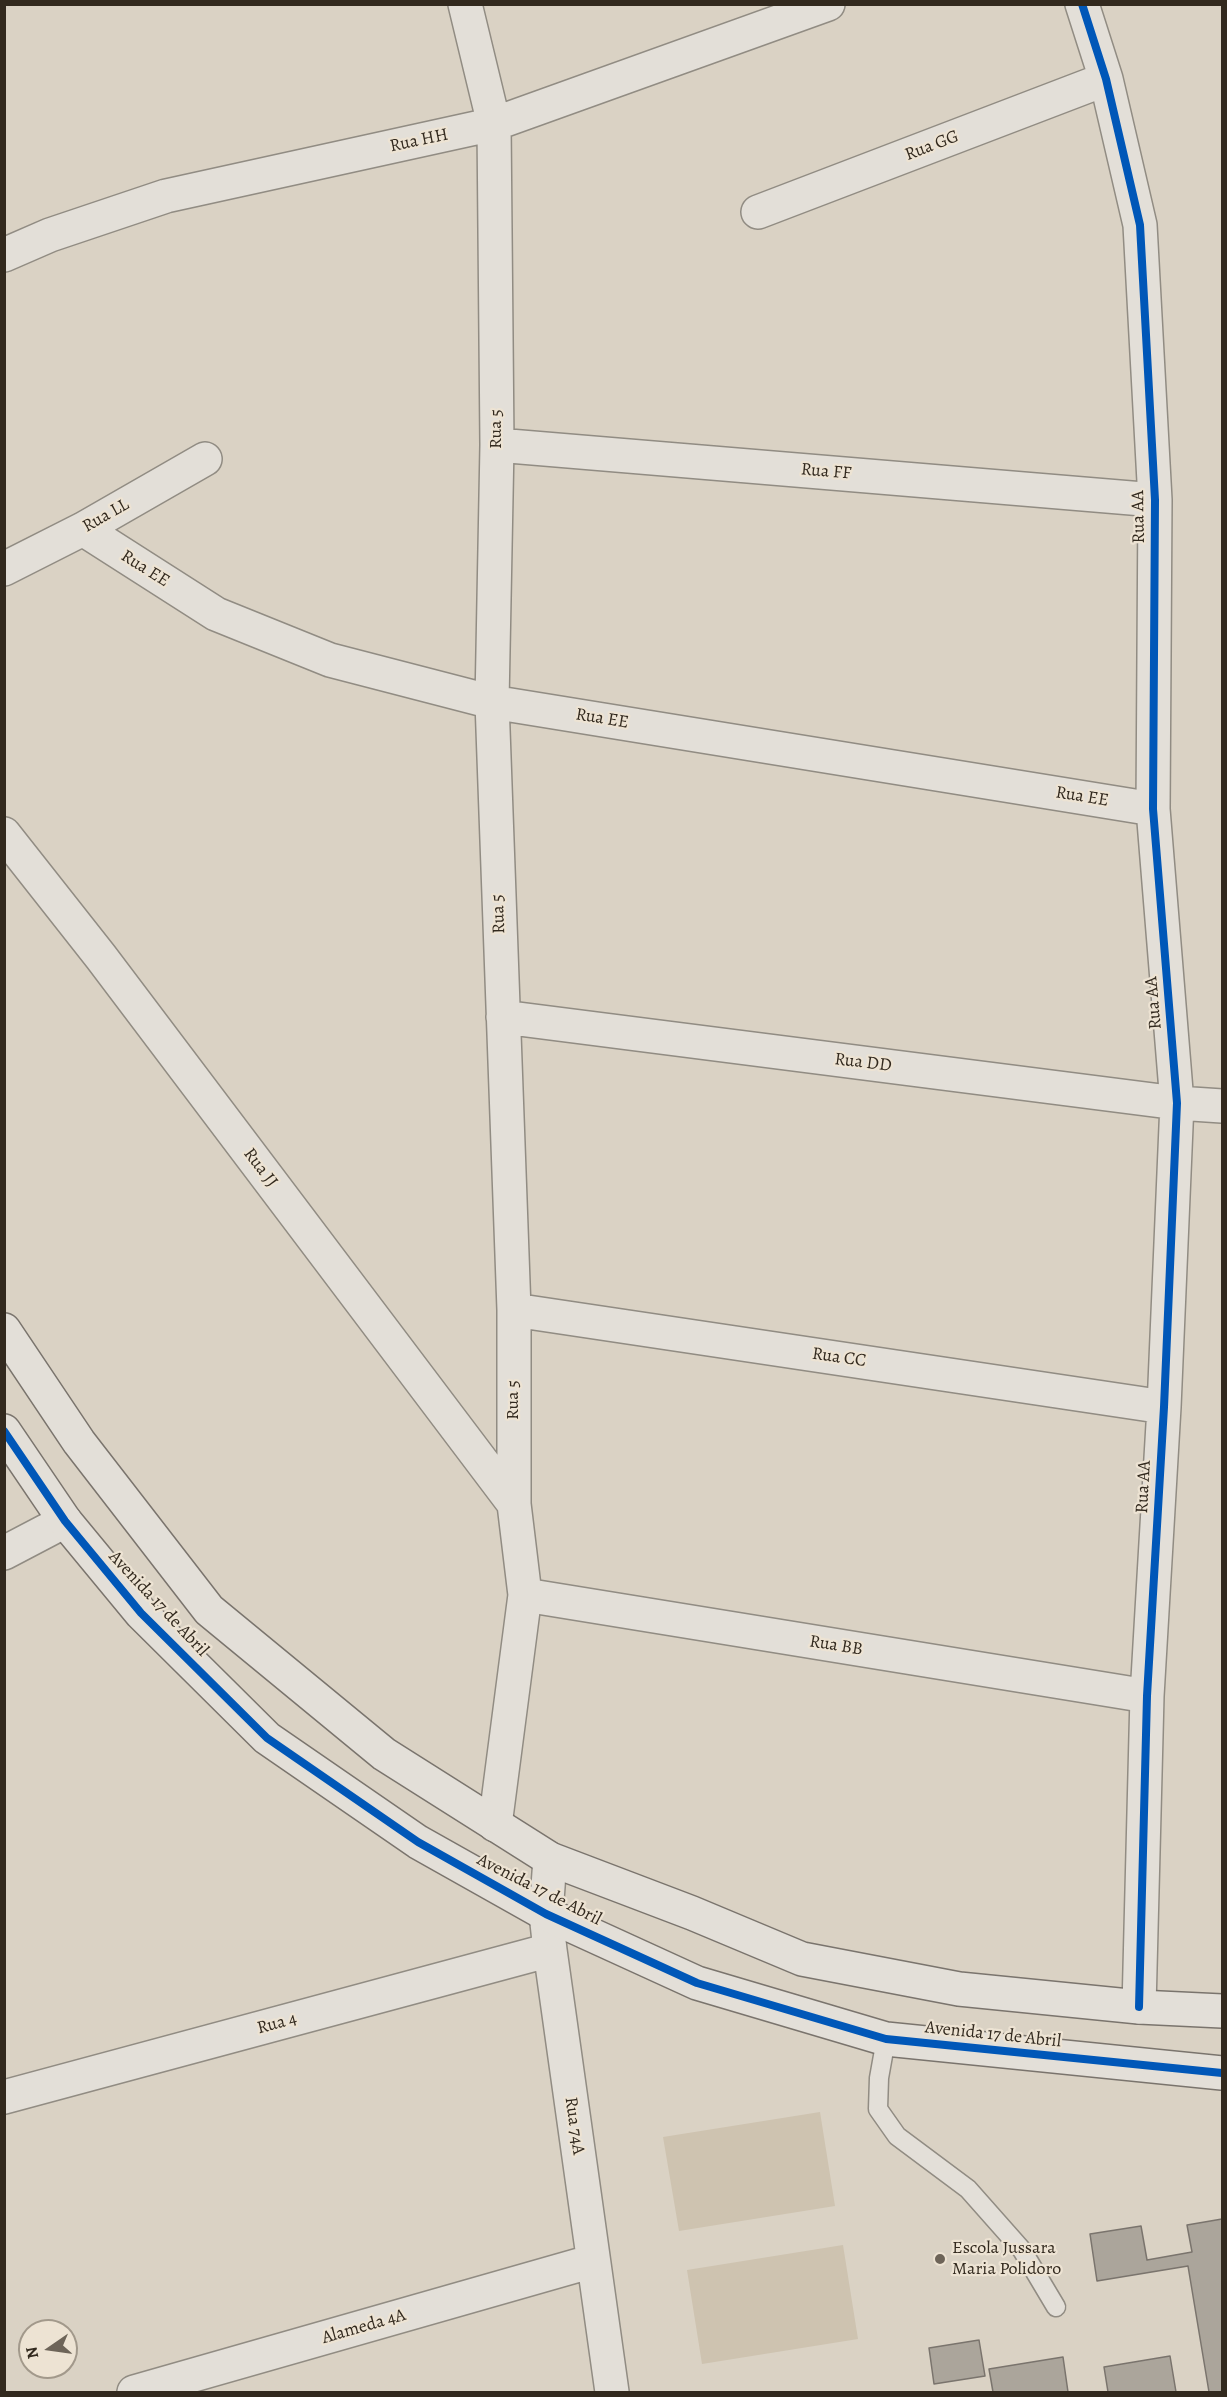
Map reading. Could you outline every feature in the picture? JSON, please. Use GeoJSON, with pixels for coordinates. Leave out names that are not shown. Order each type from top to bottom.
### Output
{"type":"FeatureCollection","features":[{"type":"Feature","properties":{"kind":"street","name":"Rua 5"},"geometry":{"type":"LineString","coordinates":[[465,4],[494,124],[497,445],[492,702],[514,1310],[514,1504],[525,1595],[495,1825]]}},
{"type":"Feature","properties":{"kind":"street","name":"Rua HH"},"geometry":{"type":"LineString","coordinates":[[4,255],[50,235],[166,196],[494,124],[828,4]]}},
{"type":"Feature","properties":{"kind":"street","name":"Rua AA"},"geometry":{"type":"LineString","coordinates":[[1082,4],[1106,79],[1140,225],[1155,500],[1154,809],[1177,1103],[1164,1407],[1147,1696],[1139,2007]]}},
{"type":"Feature","properties":{"kind":"street","name":"Rua GG"},"geometry":{"type":"LineString","coordinates":[[758,212],[1106,79]]}},
{"type":"Feature","properties":{"kind":"street","name":"Rua FF"},"geometry":{"type":"LineString","coordinates":[[497,445],[1155,500]]}},
{"type":"Feature","properties":{"kind":"street","name":"Rua LL"},"geometry":{"type":"LineString","coordinates":[[4,569],[83,530],[205,459]]}},
{"type":"Feature","properties":{"kind":"street","name":"Rua EE"},"geometry":{"type":"LineString","coordinates":[[83,530],[216,614],[330,660],[492,702],[1154,809]]}},
{"type":"Feature","properties":{"kind":"street","name":"Rua JJ"},"geometry":{"type":"LineString","coordinates":[[4,834],[101,957],[514,1504]]}},
{"type":"Feature","properties":{"kind":"street","name":"Rua DD"},"geometry":{"type":"LineString","coordinates":[[503,1017],[1177,1103],[1222,1106]]}},
{"type":"Feature","properties":{"kind":"street","name":"Rua CC"},"geometry":{"type":"LineString","coordinates":[[514,1310],[1164,1407]]}},
{"type":"Feature","properties":{"kind":"street","name":"Avenida 17 de Abril"},"geometry":{"type":"LineString","coordinates":[[4,1330],[79,1442],[209,1610],[384,1754],[550,1859],[692,1913],[802,1959],[959,1989],[1139,2007],[1222,2011]]}},
{"type":"Feature","properties":{"kind":"street","name":"Avenida 17 de Abril"},"geometry":{"type":"LineString","coordinates":[[4,1431],[65,1521],[141,1613],[267,1738],[418,1842],[546,1914],[697,1983],[886,2039],[1222,2073]]}},
{"type":"Feature","properties":{"kind":"street"},"geometry":{"type":"LineString","coordinates":[[4,1553],[65,1521]]}},
{"type":"Feature","properties":{"kind":"street","name":"Rua BB"},"geometry":{"type":"LineString","coordinates":[[525,1595],[1147,1696]]}},
{"type":"Feature","properties":{"kind":"street","name":"Rua 74A"},"geometry":{"type":"LineString","coordinates":[[550,1859],[546,1914],[550,1950],[612,2392]]}},
{"type":"Feature","properties":{"kind":"street","name":"Rua 4"},"geometry":{"type":"LineString","coordinates":[[4,2097],[550,1950]]}},
{"type":"Feature","properties":{"kind":"street","name":"Alameda 4A"},"geometry":{"type":"LineString","coordinates":[[134,2392],[593,2261]]}},
{"type":"Feature","properties":{"kind":"lane"},"geometry":{"type":"LineString","coordinates":[[886,2039],[879,2078],[878,2109],[897,2136],[968,2189],[1022,2250],[1056,2307]]}},
{"type":"Feature","properties":{"kind":"shaded area"},"geometry":{"type":"Polygon","coordinates":[[[820,2112],[835,2206],[679,2231],[663,2137],[820,2112]]]}},
{"type":"Feature","properties":{"kind":"shaded area"},"geometry":{"type":"Polygon","coordinates":[[[843,2245],[858,2339],[702,2364],[687,2270],[843,2245]]]}},
{"type":"Feature","properties":{"kind":"building"},"geometry":{"type":"Polygon","coordinates":[[[1222,2219],[1222,2392],[1209,2392],[1188,2266],[1097,2281],[1090,2234],[1141,2226],[1147,2260],[1192,2252],[1187,2225],[1222,2219]]]}},
{"type":"Feature","properties":{"kind":"building"},"geometry":{"type":"Polygon","coordinates":[[[979,2340],[985,2376],[934,2384],[929,2348],[979,2340]]]}},
{"type":"Feature","properties":{"kind":"building"},"geometry":{"type":"Polygon","coordinates":[[[1170,2356],[1176,2392],[1108,2392],[1104,2367],[1170,2356]]]}},
{"type":"Feature","properties":{"kind":"building"},"geometry":{"type":"Polygon","coordinates":[[[1063,2357],[1068,2392],[993,2392],[989,2369],[1063,2357]]]}},
{"type":"Feature","properties":{"kind":"cycle path"},"geometry":{"type":"LineString","coordinates":[[1082,4],[1106,79],[1140,225],[1155,500],[1153,809],[1177,1103],[1164,1407],[1147,1696],[1139,2007]]}},
{"type":"Feature","properties":{"kind":"cycle path"},"geometry":{"type":"LineString","coordinates":[[4,1431],[65,1521],[141,1613],[267,1738],[418,1842],[546,1914],[697,1983],[886,2039],[1222,2073]]}},
{"type":"Feature","properties":{"kind":"place","name":"Escola Jussara Maria Polidoro"},"geometry":{"type":"Point","coordinates":[940,2259]}}]}
